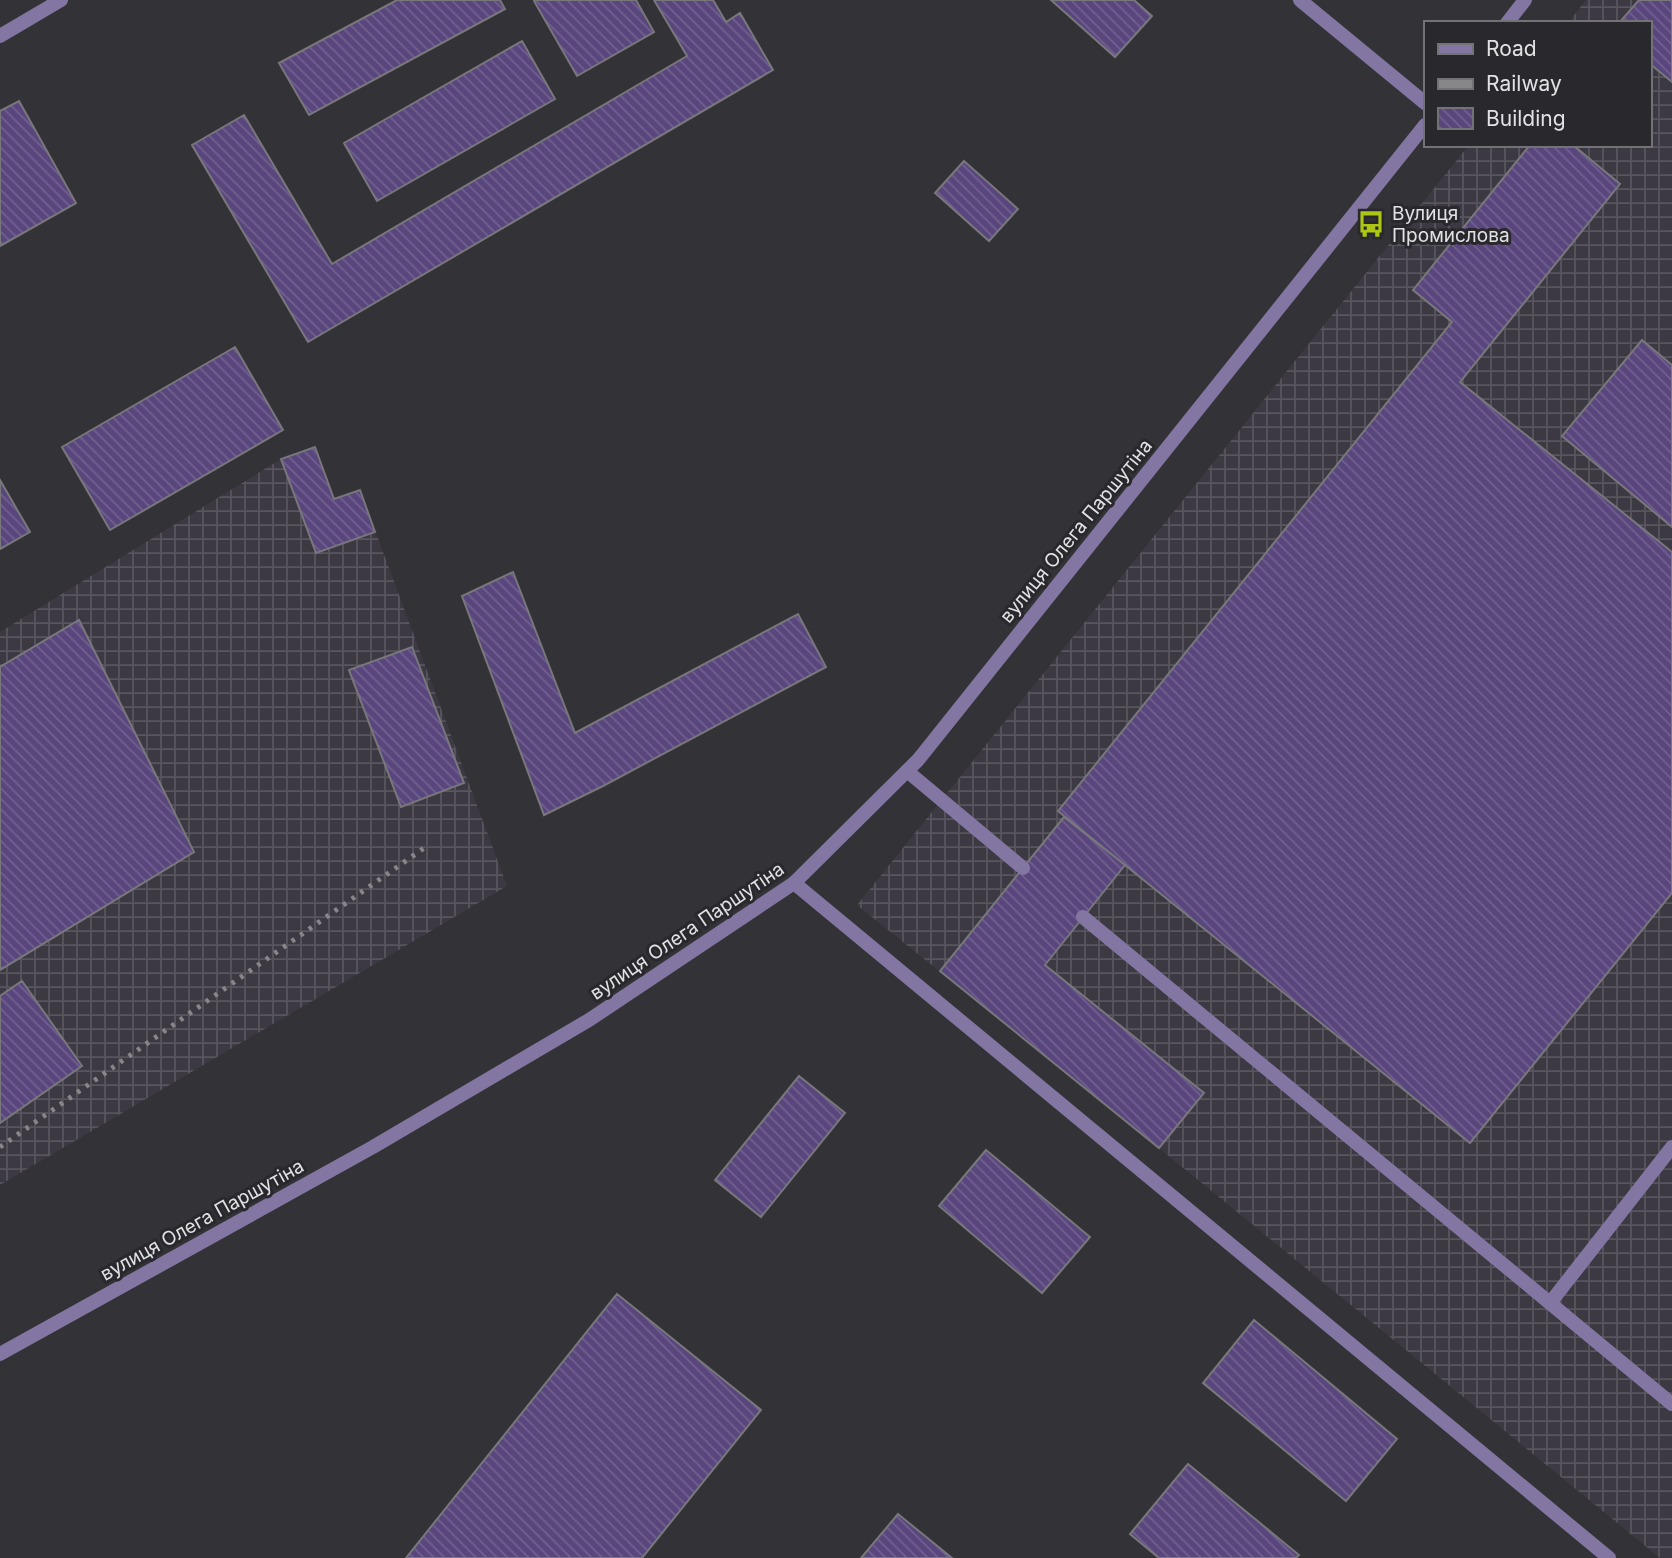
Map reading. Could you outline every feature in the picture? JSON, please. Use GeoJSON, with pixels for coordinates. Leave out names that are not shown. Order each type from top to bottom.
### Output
{"type":"FeatureCollection","features":[{"type":"Feature","properties":{"kind":"street"},"geometry":{"type":"LineString","coordinates":[[0,36],[61,0]]}},
{"type":"Feature","properties":{"kind":"street"},"geometry":{"type":"LineString","coordinates":[[1300,0],[1424,102]]}},
{"type":"Feature","properties":{"kind":"street"},"geometry":{"type":"LineString","coordinates":[[1509,21],[1525,0]]}},
{"type":"Feature","properties":{"kind":"street","name":"вулиця Олега Паршутіна"},"geometry":{"type":"LineString","coordinates":[[0,1354],[373,1147],[589,1020],[794,883],[918,760],[1424,126]]}},
{"type":"Feature","properties":{"kind":"street"},"geometry":{"type":"LineString","coordinates":[[907,771],[1023,868]]}},
{"type":"Feature","properties":{"kind":"street"},"geometry":{"type":"LineString","coordinates":[[794,883],[1609,1558]]}},
{"type":"Feature","properties":{"kind":"street"},"geometry":{"type":"LineString","coordinates":[[1083,917],[1672,1404]]}},
{"type":"Feature","properties":{"kind":"street"},"geometry":{"type":"LineString","coordinates":[[1550,1303],[1672,1147]]}},
{"type":"Feature","properties":{"kind":"shaded area"},"geometry":{"type":"Polygon","coordinates":[[[1586,0],[1672,0],[1672,1558],[1660,1558],[857,905],[1467,147],[1651,147],[1651,21],[1570,21],[1586,0]]]}},
{"type":"Feature","properties":{"kind":"shaded area"},"geometry":{"type":"Polygon","coordinates":[[[315,447],[334,499],[360,490],[507,886],[0,1185],[0,632],[281,459],[315,447]]]}},
{"type":"Feature","properties":{"kind":"building"},"geometry":{"type":"Polygon","coordinates":[[[397,0],[500,0],[505,9],[309,115],[279,63],[397,0]]]}},
{"type":"Feature","properties":{"kind":"building"},"geometry":{"type":"Polygon","coordinates":[[[636,0],[654,32],[577,76],[534,1],[636,0]]]}},
{"type":"Feature","properties":{"kind":"building"},"geometry":{"type":"Polygon","coordinates":[[[654,0],[713,0],[726,22],[740,13],[773,70],[308,342],[192,145],[244,115],[332,264],[687,56],[654,0]]]}},
{"type":"Feature","properties":{"kind":"building"},"geometry":{"type":"Polygon","coordinates":[[[1051,0],[1134,0],[1152,16],[1115,57],[1051,0]]]}},
{"type":"Feature","properties":{"kind":"building"},"geometry":{"type":"Polygon","coordinates":[[[1639,0],[1672,0],[1672,82],[1651,65],[1651,21],[1621,21],[1639,0]]]}},
{"type":"Feature","properties":{"kind":"building"},"geometry":{"type":"Polygon","coordinates":[[[522,41],[555,99],[377,201],[344,143],[522,41]]]}},
{"type":"Feature","properties":{"kind":"building"},"geometry":{"type":"Polygon","coordinates":[[[19,101],[76,203],[0,246],[0,111],[19,101]]]}},
{"type":"Feature","properties":{"kind":"building"},"geometry":{"type":"Polygon","coordinates":[[[1528,147],[1575,147],[1620,184],[1460,382],[1672,552],[1672,893],[1470,1143],[1058,811],[1452,322],[1413,290],[1528,147]]]}},
{"type":"Feature","properties":{"kind":"building"},"geometry":{"type":"Polygon","coordinates":[[[964,161],[1018,209],[989,241],[935,193],[964,161]]]}},
{"type":"Feature","properties":{"kind":"building"},"geometry":{"type":"Polygon","coordinates":[[[1642,340],[1672,365],[1672,527],[1562,436],[1642,340]]]}},
{"type":"Feature","properties":{"kind":"building"},"geometry":{"type":"Polygon","coordinates":[[[235,347],[283,430],[110,530],[62,447],[235,347]]]}},
{"type":"Feature","properties":{"kind":"building"},"geometry":{"type":"Polygon","coordinates":[[[315,447],[334,499],[360,490],[375,532],[316,553],[281,459],[315,447]]]}},
{"type":"Feature","properties":{"kind":"building"},"geometry":{"type":"Polygon","coordinates":[[[0,480],[30,532],[0,549],[0,480]]]}},
{"type":"Feature","properties":{"kind":"building"},"geometry":{"type":"Polygon","coordinates":[[[513,572],[575,733],[798,614],[826,667],[544,815],[462,596],[513,572]]]}},
{"type":"Feature","properties":{"kind":"building"},"geometry":{"type":"Polygon","coordinates":[[[79,620],[194,852],[0,970],[0,667],[79,620]]]}},
{"type":"Feature","properties":{"kind":"building"},"geometry":{"type":"Polygon","coordinates":[[[412,647],[464,783],[401,807],[349,670],[412,647]]]}},
{"type":"Feature","properties":{"kind":"building"},"geometry":{"type":"Polygon","coordinates":[[[1064,817],[1125,865],[1045,965],[1204,1093],[1159,1148],[940,971],[1064,817]]]}},
{"type":"Feature","properties":{"kind":"building"},"geometry":{"type":"Polygon","coordinates":[[[22,981],[82,1066],[0,1123],[0,996],[22,981]]]}},
{"type":"Feature","properties":{"kind":"building"},"geometry":{"type":"Polygon","coordinates":[[[799,1076],[845,1113],[761,1217],[715,1180],[799,1076]]]}},
{"type":"Feature","properties":{"kind":"building"},"geometry":{"type":"Polygon","coordinates":[[[986,1150],[1090,1237],[1042,1293],[939,1206],[986,1150]]]}},
{"type":"Feature","properties":{"kind":"building"},"geometry":{"type":"Polygon","coordinates":[[[617,1294],[761,1410],[642,1558],[406,1558],[617,1294]]]}},
{"type":"Feature","properties":{"kind":"building"},"geometry":{"type":"Polygon","coordinates":[[[1254,1320],[1397,1439],[1346,1501],[1203,1383],[1254,1320]]]}},
{"type":"Feature","properties":{"kind":"building"},"geometry":{"type":"Polygon","coordinates":[[[1188,1464],[1299,1555],[1296,1558],[1159,1558],[1130,1534],[1188,1464]]]}},
{"type":"Feature","properties":{"kind":"building"},"geometry":{"type":"Polygon","coordinates":[[[898,1514],[952,1558],[861,1558],[898,1514]]]}},
{"type":"Feature","properties":{"kind":"railway"},"geometry":{"type":"LineString","coordinates":[[0,1147],[427,846]]}},
{"type":"Feature","properties":{"kind":"place","name":"Вулиця Промислова"},"geometry":{"type":"Point","coordinates":[1371,224]}}]}
